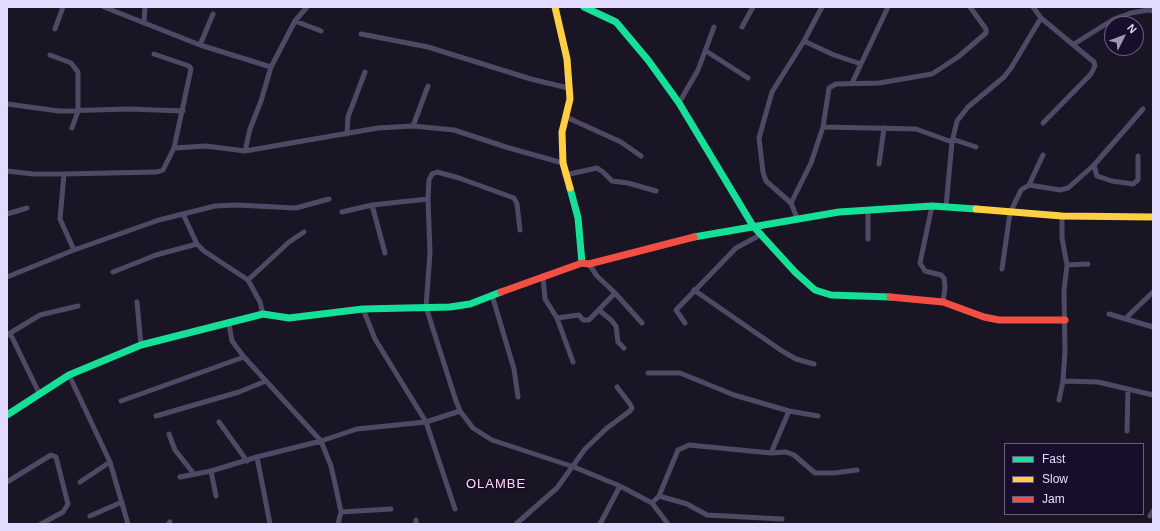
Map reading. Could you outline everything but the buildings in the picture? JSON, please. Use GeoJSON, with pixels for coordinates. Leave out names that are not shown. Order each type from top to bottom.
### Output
{"type":"FeatureCollection","features":[{"type":"Feature","properties":{"kind":"street"},"geometry":{"type":"LineString","coordinates":[[55,29],[64,7]]}},
{"type":"Feature","properties":{"kind":"street"},"geometry":{"type":"LineString","coordinates":[[104,7],[200,45],[271,67]]}},
{"type":"Feature","properties":{"kind":"street"},"geometry":{"type":"LineString","coordinates":[[144,23],[146,7]]}},
{"type":"Feature","properties":{"kind":"street"},"geometry":{"type":"LineString","coordinates":[[245,151],[271,67],[295,21],[306,7]]}},
{"type":"Feature","properties":{"kind":"street"},"geometry":{"type":"LineString","coordinates":[[555,7],[567,59],[570,100],[562,132],[563,163],[565,175],[578,218],[586,264],[616,293],[642,323]]}},
{"type":"Feature","properties":{"kind":"street"},"geometry":{"type":"LineString","coordinates":[[584,7],[616,22],[648,60],[679,103],[753,226],[762,234],[795,272],[815,290],[823,294],[871,295],[943,302],[984,317],[999,320],[1065,320]]}},
{"type":"Feature","properties":{"kind":"street"},"geometry":{"type":"LineString","coordinates":[[742,26],[753,7]]}},
{"type":"Feature","properties":{"kind":"street"},"geometry":{"type":"LineString","coordinates":[[797,218],[791,204],[766,181],[763,172],[759,138],[772,92],[804,41],[822,7]]}},
{"type":"Feature","properties":{"kind":"street"},"geometry":{"type":"LineString","coordinates":[[852,84],[888,7]]}},
{"type":"Feature","properties":{"kind":"street"},"geometry":{"type":"LineString","coordinates":[[791,204],[811,162],[823,127],[830,88],[836,84],[879,83],[925,76],[937,71],[958,57],[986,33],[986,29],[970,7]]}},
{"type":"Feature","properties":{"kind":"street"},"geometry":{"type":"LineString","coordinates":[[1033,7],[1041,18],[1094,62],[1095,70],[1043,123]]}},
{"type":"Feature","properties":{"kind":"street"},"geometry":{"type":"LineString","coordinates":[[1074,44],[1114,19],[1131,13],[1148,10],[1153,11]]}},
{"type":"Feature","properties":{"kind":"street"},"geometry":{"type":"LineString","coordinates":[[200,45],[213,14]]}},
{"type":"Feature","properties":{"kind":"street"},"geometry":{"type":"LineString","coordinates":[[946,207],[952,142],[959,116],[1008,72],[1041,18]]}},
{"type":"Feature","properties":{"kind":"street"},"geometry":{"type":"LineString","coordinates":[[295,21],[321,31]]}},
{"type":"Feature","properties":{"kind":"street"},"geometry":{"type":"LineString","coordinates":[[679,103],[706,51],[714,27]]}},
{"type":"Feature","properties":{"kind":"street"},"geometry":{"type":"LineString","coordinates":[[361,34],[441,51],[531,79],[568,88]]}},
{"type":"Feature","properties":{"kind":"street"},"geometry":{"type":"LineString","coordinates":[[804,41],[834,56],[861,64]]}},
{"type":"Feature","properties":{"kind":"street"},"geometry":{"type":"LineString","coordinates":[[706,51],[748,78]]}},
{"type":"Feature","properties":{"kind":"street"},"geometry":{"type":"LineString","coordinates":[[7,171],[33,174],[64,174],[158,172],[163,170],[174,148],[191,69],[189,66],[154,54]]}},
{"type":"Feature","properties":{"kind":"street"},"geometry":{"type":"LineString","coordinates":[[50,55],[71,63],[78,72],[78,111],[72,128]]}},
{"type":"Feature","properties":{"kind":"street"},"geometry":{"type":"LineString","coordinates":[[347,134],[348,117],[364,72]]}},
{"type":"Feature","properties":{"kind":"street"},"geometry":{"type":"LineString","coordinates":[[413,126],[428,86]]}},
{"type":"Feature","properties":{"kind":"street"},"geometry":{"type":"LineString","coordinates":[[7,104],[59,111],[129,109],[183,111]]}},
{"type":"Feature","properties":{"kind":"street"},"geometry":{"type":"LineString","coordinates":[[1029,185],[1064,190],[1094,165],[1143,109]]}},
{"type":"Feature","properties":{"kind":"street"},"geometry":{"type":"LineString","coordinates":[[566,117],[621,142],[641,156]]}},
{"type":"Feature","properties":{"kind":"street"},"geometry":{"type":"LineString","coordinates":[[174,148],[206,146],[245,151],[378,128],[413,126],[454,130],[509,148],[563,163]]}},
{"type":"Feature","properties":{"kind":"street"},"geometry":{"type":"LineString","coordinates":[[823,127],[916,129],[952,142],[955,140],[976,147]]}},
{"type":"Feature","properties":{"kind":"street"},"geometry":{"type":"LineString","coordinates":[[879,164],[884,128]]}},
{"type":"Feature","properties":{"kind":"street"},"geometry":{"type":"LineString","coordinates":[[1002,269],[1010,213],[1021,190],[1029,185],[1043,156]]}},
{"type":"Feature","properties":{"kind":"street"},"geometry":{"type":"LineString","coordinates":[[1094,165],[1097,176],[1112,181],[1133,184],[1138,180],[1138,156]]}},
{"type":"Feature","properties":{"kind":"street"},"geometry":{"type":"LineString","coordinates":[[565,175],[597,168],[612,181],[628,183],[656,191]]}},
{"type":"Feature","properties":{"kind":"street"},"geometry":{"type":"LineString","coordinates":[[520,230],[517,204],[514,198],[459,178],[437,172],[432,174],[429,180],[428,200],[430,253],[426,307],[454,398],[460,411],[473,428],[492,440],[574,467],[620,486],[652,503],[668,524]]}},
{"type":"Feature","properties":{"kind":"street"},"geometry":{"type":"LineString","coordinates":[[64,174],[60,219],[74,250]]}},
{"type":"Feature","properties":{"kind":"street"},"geometry":{"type":"LineString","coordinates":[[7,277],[133,228],[183,214],[222,206],[296,208],[329,199]]}},
{"type":"Feature","properties":{"kind":"street"},"geometry":{"type":"LineString","coordinates":[[342,212],[372,205],[428,200]]}},
{"type":"Feature","properties":{"kind":"street"},"geometry":{"type":"LineString","coordinates":[[372,205],[385,254]]}},
{"type":"Feature","properties":{"kind":"street"},"geometry":{"type":"LineString","coordinates":[[932,206],[920,263],[925,271],[941,275],[944,278],[945,287],[943,302]]}},
{"type":"Feature","properties":{"kind":"street"},"geometry":{"type":"LineString","coordinates":[[7,415],[39,393],[69,376],[141,345],[229,324],[263,314],[289,318],[364,309],[470,304],[543,276],[653,246],[797,218],[839,212],[932,206],[1062,216],[1153,217]]}},
{"type":"Feature","properties":{"kind":"street"},"geometry":{"type":"LineString","coordinates":[[7,214],[27,208]]}},
{"type":"Feature","properties":{"kind":"street"},"geometry":{"type":"LineString","coordinates":[[868,211],[868,239]]}},
{"type":"Feature","properties":{"kind":"street"},"geometry":{"type":"LineString","coordinates":[[183,214],[197,244],[204,251],[248,280],[260,302],[263,314]]}},
{"type":"Feature","properties":{"kind":"street"},"geometry":{"type":"LineString","coordinates":[[1059,400],[1063,382],[1065,320],[1064,291],[1068,265],[1062,238],[1062,216]]}},
{"type":"Feature","properties":{"kind":"street"},"geometry":{"type":"LineString","coordinates":[[248,280],[289,242],[304,232]]}},
{"type":"Feature","properties":{"kind":"street"},"geometry":{"type":"LineString","coordinates":[[685,323],[676,310],[736,248],[762,234]]}},
{"type":"Feature","properties":{"kind":"street"},"geometry":{"type":"LineString","coordinates":[[113,272],[156,255],[197,244]]}},
{"type":"Feature","properties":{"kind":"street"},"geometry":{"type":"LineString","coordinates":[[1068,265],[1088,264]]}},
{"type":"Feature","properties":{"kind":"street"},"geometry":{"type":"LineString","coordinates":[[543,276],[545,300],[557,318],[573,362]]}},
{"type":"Feature","properties":{"kind":"street"},"geometry":{"type":"LineString","coordinates":[[694,290],[782,351],[796,359],[814,364]]}},
{"type":"Feature","properties":{"kind":"street"},"geometry":{"type":"LineString","coordinates":[[1126,318],[1153,292]]}},
{"type":"Feature","properties":{"kind":"street"},"geometry":{"type":"LineString","coordinates":[[557,318],[579,315],[583,320],[589,320],[600,311],[606,302],[616,293]]}},
{"type":"Feature","properties":{"kind":"street"},"geometry":{"type":"LineString","coordinates":[[492,295],[514,368],[518,397]]}},
{"type":"Feature","properties":{"kind":"street"},"geometry":{"type":"LineString","coordinates":[[137,302],[141,345]]}},
{"type":"Feature","properties":{"kind":"street"},"geometry":{"type":"LineString","coordinates":[[39,393],[8,334],[40,315],[78,306]]}},
{"type":"Feature","properties":{"kind":"street"},"geometry":{"type":"LineString","coordinates":[[364,309],[375,339],[426,422],[454,509]]}},
{"type":"Feature","properties":{"kind":"street"},"geometry":{"type":"LineString","coordinates":[[600,311],[616,326],[618,342],[624,348]]}},
{"type":"Feature","properties":{"kind":"street"},"geometry":{"type":"LineString","coordinates":[[1109,314],[1153,327]]}},
{"type":"Feature","properties":{"kind":"street"},"geometry":{"type":"LineString","coordinates":[[229,324],[232,341],[244,357],[321,441],[331,466],[341,512],[338,524]]}},
{"type":"Feature","properties":{"kind":"street"},"geometry":{"type":"LineString","coordinates":[[121,401],[244,357]]}},
{"type":"Feature","properties":{"kind":"street"},"geometry":{"type":"LineString","coordinates":[[648,373],[680,373],[734,395],[789,411],[818,416]]}},
{"type":"Feature","properties":{"kind":"street"},"geometry":{"type":"LineString","coordinates":[[69,376],[110,462],[128,524]]}},
{"type":"Feature","properties":{"kind":"street"},"geometry":{"type":"LineString","coordinates":[[156,416],[239,392],[266,381]]}},
{"type":"Feature","properties":{"kind":"street"},"geometry":{"type":"LineString","coordinates":[[1063,382],[1098,382],[1153,395]]}},
{"type":"Feature","properties":{"kind":"street"},"geometry":{"type":"LineString","coordinates":[[516,524],[557,488],[574,467],[585,449],[632,408],[617,387]]}},
{"type":"Feature","properties":{"kind":"street"},"geometry":{"type":"LineString","coordinates":[[1126,431],[1128,389]]}},
{"type":"Feature","properties":{"kind":"street"},"geometry":{"type":"LineString","coordinates":[[180,477],[212,471],[257,457],[321,441],[357,428],[426,422],[460,411]]}},
{"type":"Feature","properties":{"kind":"street"},"geometry":{"type":"LineString","coordinates":[[771,453],[789,411]]}},
{"type":"Feature","properties":{"kind":"street"},"geometry":{"type":"LineString","coordinates":[[219,422],[247,461]]}},
{"type":"Feature","properties":{"kind":"street"},"geometry":{"type":"LineString","coordinates":[[169,434],[175,450],[194,474]]}},
{"type":"Feature","properties":{"kind":"street"},"geometry":{"type":"LineString","coordinates":[[652,503],[659,496],[678,450],[684,446],[695,445],[771,453],[786,452],[794,455],[815,473],[834,473],[857,470]]}},
{"type":"Feature","properties":{"kind":"street"},"geometry":{"type":"LineString","coordinates":[[7,482],[51,455],[56,457],[68,504],[63,512],[41,524]]}},
{"type":"Feature","properties":{"kind":"street"},"geometry":{"type":"LineString","coordinates":[[257,457],[270,524]]}},
{"type":"Feature","properties":{"kind":"street"},"geometry":{"type":"LineString","coordinates":[[80,482],[110,462]]}},
{"type":"Feature","properties":{"kind":"street"},"geometry":{"type":"LineString","coordinates":[[212,471],[216,496]]}},
{"type":"Feature","properties":{"kind":"street"},"geometry":{"type":"LineString","coordinates":[[600,524],[620,486]]}},
{"type":"Feature","properties":{"kind":"street"},"geometry":{"type":"LineString","coordinates":[[659,496],[687,504],[707,515],[782,519]]}},
{"type":"Feature","properties":{"kind":"street"},"geometry":{"type":"LineString","coordinates":[[90,516],[122,502]]}},
{"type":"Feature","properties":{"kind":"street"},"geometry":{"type":"LineString","coordinates":[[341,512],[391,509]]}},
{"type":"Feature","properties":{"kind":"street"},"geometry":{"type":"LineString","coordinates":[[1150,516],[1153,511]]}},
{"type":"Feature","properties":{"kind":"traffic: fast"},"geometry":{"type":"LineString","coordinates":[[584,7],[616,22],[648,60],[679,103],[753,226],[795,272],[815,290],[831,295],[890,297]]}},
{"type":"Feature","properties":{"kind":"traffic: fast"},"geometry":{"type":"LineString","coordinates":[[570,188],[578,218],[582,263]]}},
{"type":"Feature","properties":{"kind":"traffic: fast"},"geometry":{"type":"LineString","coordinates":[[694,237],[839,212],[932,206],[976,209]]}},
{"type":"Feature","properties":{"kind":"traffic: fast"},"geometry":{"type":"LineString","coordinates":[[7,415],[69,375],[141,345],[263,314],[289,318],[363,309],[450,307],[470,304],[501,292]]}},
{"type":"Feature","properties":{"kind":"traffic: slow"},"geometry":{"type":"LineString","coordinates":[[555,7],[567,59],[570,99],[562,132],[563,163],[570,188]]}},
{"type":"Feature","properties":{"kind":"traffic: slow"},"geometry":{"type":"LineString","coordinates":[[976,209],[1062,216],[1153,217]]}},
{"type":"Feature","properties":{"kind":"traffic: jam"},"geometry":{"type":"LineString","coordinates":[[501,292],[582,263],[589,264],[694,237]]}},
{"type":"Feature","properties":{"kind":"traffic: jam"},"geometry":{"type":"LineString","coordinates":[[890,297],[943,302],[984,317],[999,320],[1065,320]]}},
{"type":"Feature","properties":{"kind":"district","name":"OLAMBE"},"geometry":{"type":"Point","coordinates":[496,484]}}]}
